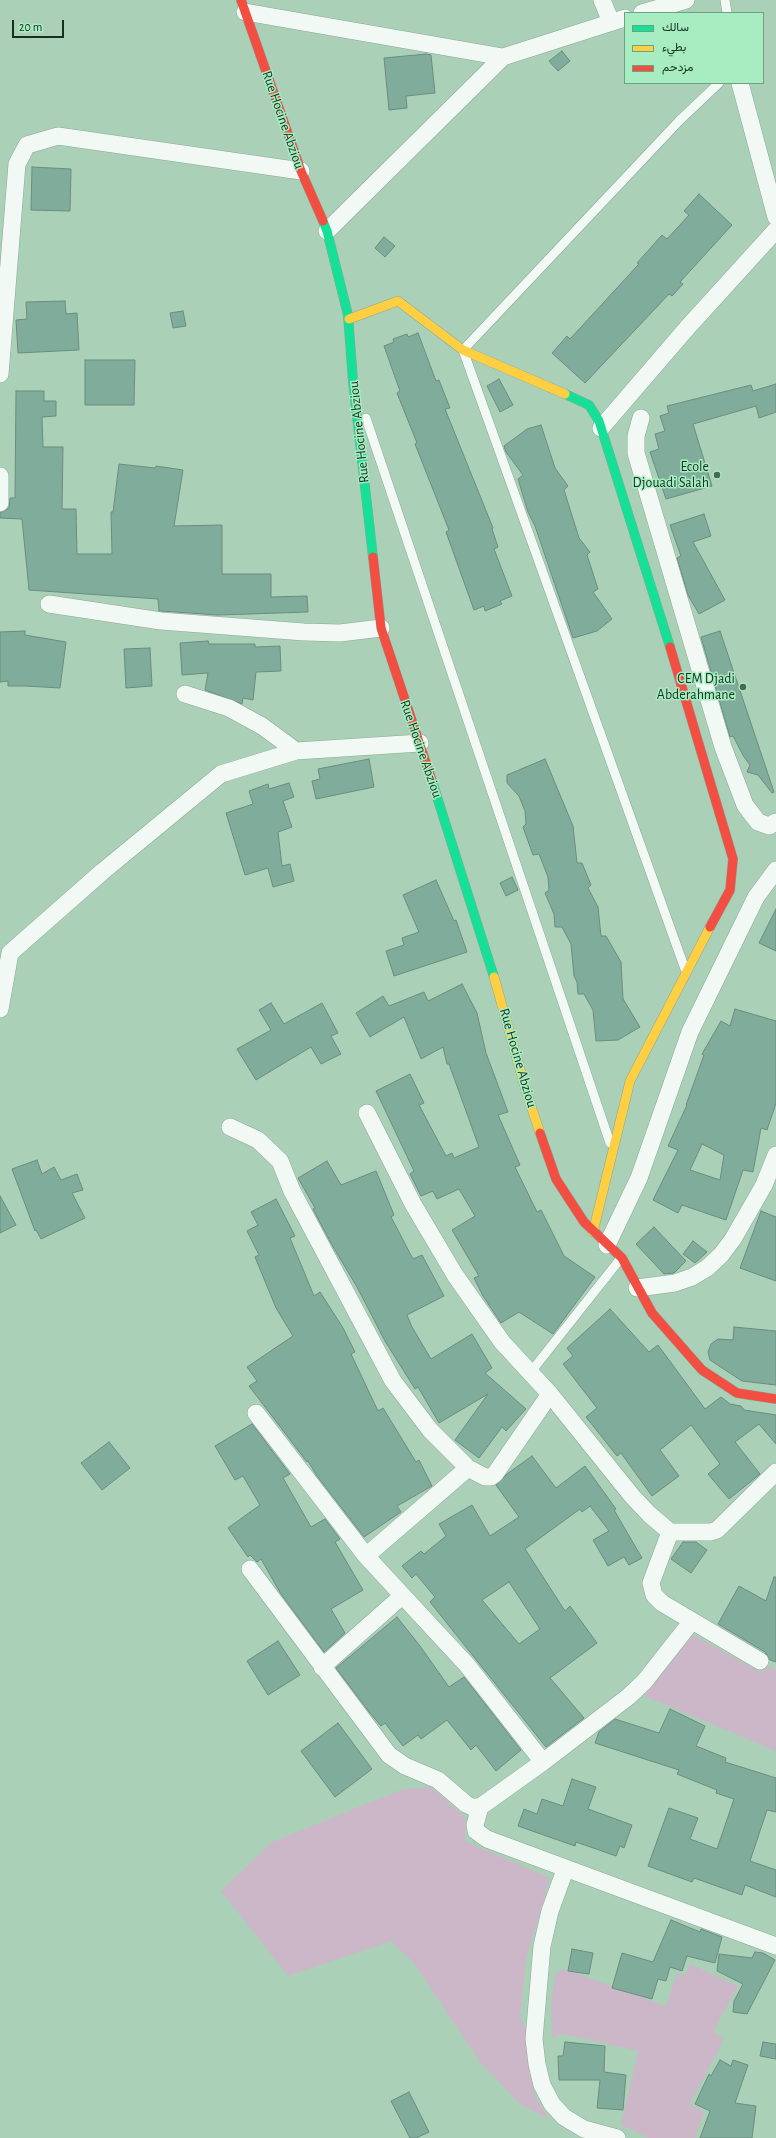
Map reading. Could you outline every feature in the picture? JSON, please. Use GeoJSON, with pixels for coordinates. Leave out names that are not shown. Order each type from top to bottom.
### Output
{"type":"FeatureCollection","features":[{"type":"Feature","properties":{"kind":"street"},"geometry":{"type":"LineString","coordinates":[[327,232],[503,57],[618,20],[602,0]]}},
{"type":"Feature","properties":{"kind":"street"},"geometry":{"type":"LineString","coordinates":[[645,12],[686,0]]}},
{"type":"Feature","properties":{"kind":"street"},"geometry":{"type":"LineString","coordinates":[[243,6],[503,57]]}},
{"type":"Feature","properties":{"kind":"street","name":"Rue Hocine Abziou"},"geometry":{"type":"LineString","coordinates":[[243,6],[301,171],[327,232],[348,319],[353,381],[381,628],[420,743],[491,966],[527,1094],[556,1180],[584,1222],[607,1246],[622,1258],[652,1313],[702,1370],[737,1393],[776,1399]]}},
{"type":"Feature","properties":{"kind":"street"},"geometry":{"type":"LineString","coordinates":[[740,84],[776,217]]}},
{"type":"Feature","properties":{"kind":"street"},"geometry":{"type":"LineString","coordinates":[[0,374],[17,164],[26,145],[58,136],[301,171]]}},
{"type":"Feature","properties":{"kind":"street"},"geometry":{"type":"LineString","coordinates":[[601,428],[686,328],[776,230]]}},
{"type":"Feature","properties":{"kind":"street"},"geometry":{"type":"LineString","coordinates":[[348,319],[398,301],[464,350],[589,405],[601,428],[684,691],[733,859],[730,890],[630,1081],[593,1232]]}},
{"type":"Feature","properties":{"kind":"street"},"geometry":{"type":"LineString","coordinates":[[641,418],[636,436],[636,453],[723,747],[744,806],[758,822],[769,826],[776,822]]}},
{"type":"Feature","properties":{"kind":"street"},"geometry":{"type":"LineString","coordinates":[[0,476],[0,503]]}},
{"type":"Feature","properties":{"kind":"street"},"geometry":{"type":"LineString","coordinates":[[49,604],[161,621],[304,632],[340,633],[381,628]]}},
{"type":"Feature","properties":{"kind":"street"},"geometry":{"type":"LineString","coordinates":[[185,694],[229,708],[262,726],[296,751]]}},
{"type":"Feature","properties":{"kind":"street"},"geometry":{"type":"LineString","coordinates":[[0,1009],[5,953],[221,774],[296,751],[420,743]]}},
{"type":"Feature","properties":{"kind":"street"},"geometry":{"type":"LineString","coordinates":[[607,1246],[639,1178],[690,1032],[756,896],[776,870]]}},
{"type":"Feature","properties":{"kind":"street"},"geometry":{"type":"LineString","coordinates":[[367,1113],[413,1204],[455,1275],[502,1342],[550,1394],[632,1496],[670,1532],[711,1532],[717,1530],[776,1472]]}},
{"type":"Feature","properties":{"kind":"street"},"geometry":{"type":"LineString","coordinates":[[230,1127],[258,1140],[280,1161],[292,1191],[393,1381],[430,1430],[468,1468],[485,1477],[491,1477],[495,1474],[550,1394]]}},
{"type":"Feature","properties":{"kind":"street"},"geometry":{"type":"LineString","coordinates":[[637,1288],[676,1283],[692,1277],[707,1268],[721,1255],[733,1239],[764,1185],[776,1155]]}},
{"type":"Feature","properties":{"kind":"street"},"geometry":{"type":"LineString","coordinates":[[256,1414],[366,1556],[467,1665],[543,1762]]}},
{"type":"Feature","properties":{"kind":"street"},"geometry":{"type":"LineString","coordinates":[[366,1556],[468,1468]]}},
{"type":"Feature","properties":{"kind":"street"},"geometry":{"type":"LineString","coordinates":[[670,1532],[651,1583],[654,1595],[662,1603],[760,1661]]}},
{"type":"Feature","properties":{"kind":"street"},"geometry":{"type":"LineString","coordinates":[[250,1570],[390,1755],[405,1766],[438,1780],[466,1804],[480,1807]]}},
{"type":"Feature","properties":{"kind":"street"},"geometry":{"type":"LineString","coordinates":[[322,1667],[402,1596]]}},
{"type":"Feature","properties":{"kind":"street"},"geometry":{"type":"LineString","coordinates":[[692,1621],[637,1690],[543,1762],[480,1807],[475,1825],[479,1835],[565,1870],[776,1946]]}},
{"type":"Feature","properties":{"kind":"street"},"geometry":{"type":"LineString","coordinates":[[565,1870],[550,1911],[542,1946],[534,2039],[537,2064],[542,2085],[552,2104],[564,2117],[584,2129],[617,2138]]}},
{"type":"Feature","properties":{"kind":"lane"},"geometry":{"type":"LineString","coordinates":[[725,0],[727,12]]}},
{"type":"Feature","properties":{"kind":"lane"},"geometry":{"type":"LineString","coordinates":[[686,972],[464,350],[679,121],[718,84]]}},
{"type":"Feature","properties":{"kind":"lane"},"geometry":{"type":"LineString","coordinates":[[353,381],[613,1152]]}},
{"type":"Feature","properties":{"kind":"lane"},"geometry":{"type":"LineString","coordinates":[[530,1373],[622,1258]]}},
{"type":"Feature","properties":{"kind":"shaded area"},"geometry":{"type":"Polygon","coordinates":[[[693,1635],[762,1673],[767,1665],[776,1670],[776,1751],[644,1696],[693,1635]]]}},
{"type":"Feature","properties":{"kind":"shaded area"},"geometry":{"type":"Polygon","coordinates":[[[431,1787],[466,1818],[465,1841],[550,1878],[526,1960],[520,2017],[526,2028],[530,2074],[535,2096],[549,2119],[521,2105],[480,2062],[413,1962],[391,1941],[288,1976],[221,1891],[272,1842],[403,1789],[431,1787]]]}},
{"type":"Feature","properties":{"kind":"shaded area"},"geometry":{"type":"Polygon","coordinates":[[[690,1964],[738,1986],[713,2032],[724,2039],[690,2104],[704,2112],[695,2138],[649,2138],[621,2125],[638,2051],[564,2034],[552,2038],[551,2006],[555,1974],[564,1969],[666,2006],[677,1973],[685,1975],[690,1964]]]}},
{"type":"Feature","properties":{"kind":"building"},"geometry":{"type":"Polygon","coordinates":[[[562,51],[570,61],[558,71],[549,61],[562,51]]]}},
{"type":"Feature","properties":{"kind":"building"},"geometry":{"type":"Polygon","coordinates":[[[426,54],[431,55],[435,93],[406,96],[407,108],[389,110],[384,58],[426,54]]]}},
{"type":"Feature","properties":{"kind":"building"},"geometry":{"type":"Polygon","coordinates":[[[32,167],[71,169],[70,211],[31,210],[32,167]]]}},
{"type":"Feature","properties":{"kind":"building"},"geometry":{"type":"Polygon","coordinates":[[[699,194],[732,225],[680,282],[683,284],[672,296],[669,294],[585,383],[552,353],[567,336],[570,339],[639,264],[637,263],[662,235],[667,239],[689,215],[684,211],[699,194]]]}},
{"type":"Feature","properties":{"kind":"building"},"geometry":{"type":"Polygon","coordinates":[[[384,237],[395,246],[385,257],[375,248],[384,237]]]}},
{"type":"Feature","properties":{"kind":"building"},"geometry":{"type":"Polygon","coordinates":[[[65,301],[66,314],[77,313],[79,350],[18,353],[16,320],[27,319],[26,302],[65,301]]]}},
{"type":"Feature","properties":{"kind":"building"},"geometry":{"type":"Polygon","coordinates":[[[183,311],[186,326],[173,328],[170,313],[183,311]]]}},
{"type":"Feature","properties":{"kind":"building"},"geometry":{"type":"Polygon","coordinates":[[[418,333],[436,381],[439,380],[450,408],[445,409],[493,528],[492,529],[498,547],[494,549],[512,596],[500,601],[502,604],[485,611],[484,606],[474,610],[446,532],[449,530],[415,444],[417,443],[397,393],[400,391],[384,346],[394,342],[393,339],[407,334],[408,337],[418,333]]]}},
{"type":"Feature","properties":{"kind":"building"},"geometry":{"type":"Polygon","coordinates":[[[85,360],[135,360],[134,405],[85,405],[85,360]]]}},
{"type":"Feature","properties":{"kind":"building"},"geometry":{"type":"Polygon","coordinates":[[[499,379],[513,405],[500,412],[487,386],[499,379]]]}},
{"type":"Feature","properties":{"kind":"building"},"geometry":{"type":"Polygon","coordinates":[[[776,384],[776,412],[759,418],[756,406],[693,424],[712,486],[666,499],[650,452],[659,449],[655,434],[665,431],[660,416],[669,413],[667,406],[751,385],[753,391],[776,384]]]}},
{"type":"Feature","properties":{"kind":"building"},"geometry":{"type":"Polygon","coordinates":[[[16,391],[44,391],[44,401],[56,401],[56,416],[42,417],[43,447],[63,447],[62,509],[76,509],[77,554],[112,554],[111,512],[113,512],[119,464],[155,468],[156,466],[183,470],[174,526],[222,525],[222,574],[271,574],[271,597],[307,596],[308,612],[218,615],[159,611],[158,599],[29,590],[22,519],[0,518],[0,513],[9,508],[10,498],[15,498],[16,391]]]}},
{"type":"Feature","properties":{"kind":"building"},"geometry":{"type":"Polygon","coordinates":[[[541,425],[555,468],[568,486],[564,490],[579,538],[590,552],[587,555],[598,589],[593,592],[612,619],[597,631],[573,638],[535,526],[528,512],[518,479],[523,475],[506,452],[504,446],[527,429],[541,425]]]}},
{"type":"Feature","properties":{"kind":"building"},"geometry":{"type":"Polygon","coordinates":[[[704,514],[711,536],[693,542],[725,600],[699,614],[688,595],[677,558],[681,556],[670,525],[704,514]]]}},
{"type":"Feature","properties":{"kind":"building"},"geometry":{"type":"Polygon","coordinates":[[[25,631],[25,635],[66,642],[60,688],[8,686],[8,681],[0,682],[0,632],[25,631]]]}},
{"type":"Feature","properties":{"kind":"building"},"geometry":{"type":"Polygon","coordinates":[[[720,631],[774,792],[772,793],[758,775],[747,772],[750,765],[733,736],[730,737],[701,637],[720,631]]]}},
{"type":"Feature","properties":{"kind":"building"},"geometry":{"type":"Polygon","coordinates":[[[208,641],[209,644],[255,644],[255,647],[280,646],[281,671],[256,672],[253,700],[243,698],[242,704],[205,690],[208,673],[182,675],[180,643],[208,641]]]}},
{"type":"Feature","properties":{"kind":"building"},"geometry":{"type":"Polygon","coordinates":[[[150,648],[152,686],[126,688],[124,649],[150,648]]]}},
{"type":"Feature","properties":{"kind":"building"},"geometry":{"type":"Polygon","coordinates":[[[369,759],[374,787],[316,799],[312,781],[320,779],[318,769],[369,759]]]}},
{"type":"Feature","properties":{"kind":"building"},"geometry":{"type":"Polygon","coordinates":[[[545,759],[573,826],[577,863],[582,863],[591,885],[588,888],[598,907],[601,936],[606,936],[621,962],[623,999],[640,1027],[618,1040],[596,1041],[593,1010],[584,994],[578,994],[577,982],[574,976],[571,944],[562,927],[555,927],[554,914],[545,893],[549,890],[548,877],[539,854],[533,855],[523,827],[526,824],[525,811],[519,796],[507,783],[507,775],[545,759]]]}},
{"type":"Feature","properties":{"kind":"building"},"geometry":{"type":"Polygon","coordinates":[[[289,783],[294,797],[283,801],[292,827],[278,832],[282,866],[290,864],[294,881],[273,887],[268,868],[245,875],[226,813],[253,804],[249,791],[268,784],[269,789],[289,783]]]}},
{"type":"Feature","properties":{"kind":"building"},"geometry":{"type":"Polygon","coordinates":[[[512,877],[518,890],[506,896],[500,883],[512,877]]]}},
{"type":"Feature","properties":{"kind":"building"},"geometry":{"type":"Polygon","coordinates":[[[436,880],[454,921],[456,920],[467,952],[394,976],[386,951],[404,945],[402,938],[419,932],[403,895],[436,880]]]}},
{"type":"Feature","properties":{"kind":"building"},"geometry":{"type":"Polygon","coordinates":[[[776,909],[776,951],[759,943],[776,909]]]}},
{"type":"Feature","properties":{"kind":"building"},"geometry":{"type":"Polygon","coordinates":[[[462,984],[477,1013],[486,1053],[508,1112],[498,1115],[520,1165],[515,1167],[537,1212],[541,1210],[564,1256],[595,1277],[553,1334],[519,1312],[501,1323],[483,1296],[474,1278],[479,1276],[452,1230],[475,1216],[459,1189],[437,1199],[433,1191],[421,1196],[410,1174],[414,1171],[376,1091],[410,1074],[424,1103],[419,1105],[446,1156],[452,1153],[454,1158],[479,1147],[449,1064],[447,1064],[443,1047],[421,1059],[404,1017],[370,1037],[356,1013],[383,996],[389,1006],[424,992],[428,1001],[462,984]]]}},
{"type":"Feature","properties":{"kind":"building"},"geometry":{"type":"Polygon","coordinates":[[[271,1003],[284,1024],[322,1003],[338,1033],[331,1036],[341,1054],[321,1064],[311,1047],[256,1080],[237,1049],[271,1030],[259,1010],[271,1003]]]}},
{"type":"Feature","properties":{"kind":"building"},"geometry":{"type":"Polygon","coordinates":[[[735,1009],[776,1021],[776,1103],[767,1130],[761,1128],[753,1172],[743,1170],[726,1220],[682,1205],[678,1213],[653,1200],[678,1150],[668,1146],[687,1105],[704,1055],[702,1054],[721,1021],[730,1026],[735,1009]],[[702,1144],[690,1170],[720,1180],[724,1155],[702,1144]]]}},
{"type":"Feature","properties":{"kind":"building"},"geometry":{"type":"Polygon","coordinates":[[[37,1160],[42,1174],[54,1167],[61,1180],[77,1174],[83,1190],[72,1193],[85,1218],[41,1239],[36,1230],[35,1231],[12,1169],[37,1160]]]}},
{"type":"Feature","properties":{"kind":"building"},"geometry":{"type":"Polygon","coordinates":[[[327,1161],[341,1185],[376,1171],[394,1215],[391,1217],[413,1259],[422,1255],[444,1296],[407,1315],[412,1327],[431,1359],[472,1334],[492,1368],[485,1373],[526,1409],[506,1431],[502,1427],[479,1458],[455,1440],[488,1394],[439,1423],[418,1387],[415,1389],[385,1341],[357,1287],[332,1245],[313,1209],[315,1208],[298,1178],[327,1161]]]}},
{"type":"Feature","properties":{"kind":"building"},"geometry":{"type":"Polygon","coordinates":[[[0,1196],[16,1225],[0,1233],[0,1196]]]}},
{"type":"Feature","properties":{"kind":"building"},"geometry":{"type":"Polygon","coordinates":[[[276,1199],[295,1236],[290,1238],[314,1296],[320,1292],[343,1328],[355,1352],[351,1354],[378,1411],[383,1408],[416,1462],[419,1460],[432,1486],[397,1506],[401,1512],[364,1537],[317,1476],[308,1461],[307,1462],[249,1386],[257,1381],[247,1367],[293,1336],[276,1308],[255,1257],[259,1255],[247,1231],[258,1225],[251,1212],[276,1199]]]}},
{"type":"Feature","properties":{"kind":"building"},"geometry":{"type":"Polygon","coordinates":[[[761,1211],[776,1217],[776,1281],[740,1268],[761,1211]]]}},
{"type":"Feature","properties":{"kind":"building"},"geometry":{"type":"Polygon","coordinates":[[[654,1227],[686,1261],[674,1273],[664,1274],[636,1244],[654,1227]]]}},
{"type":"Feature","properties":{"kind":"building"},"geometry":{"type":"Polygon","coordinates":[[[693,1241],[707,1252],[695,1263],[683,1254],[693,1241]]]}},
{"type":"Feature","properties":{"kind":"building"},"geometry":{"type":"Polygon","coordinates":[[[610,1309],[649,1352],[658,1345],[705,1409],[721,1397],[730,1404],[741,1406],[744,1410],[776,1415],[776,1444],[759,1424],[735,1442],[760,1474],[729,1499],[708,1474],[720,1464],[691,1425],[660,1450],[679,1476],[652,1496],[621,1453],[617,1456],[586,1417],[597,1408],[563,1364],[573,1356],[567,1348],[610,1309]]]}},
{"type":"Feature","properties":{"kind":"building"},"geometry":{"type":"Polygon","coordinates":[[[734,1327],[776,1331],[776,1385],[742,1381],[710,1360],[708,1352],[711,1344],[718,1339],[733,1340],[734,1327]]]}},
{"type":"Feature","properties":{"kind":"building"},"geometry":{"type":"Polygon","coordinates":[[[252,1424],[290,1474],[283,1478],[311,1527],[325,1519],[340,1539],[335,1542],[363,1590],[331,1609],[345,1633],[324,1652],[281,1594],[261,1559],[257,1562],[250,1555],[248,1557],[228,1528],[260,1505],[243,1476],[235,1480],[215,1446],[252,1424]]]}},
{"type":"Feature","properties":{"kind":"building"},"geometry":{"type":"Polygon","coordinates":[[[109,1442],[130,1468],[102,1490],[81,1463],[109,1442]]]}},
{"type":"Feature","properties":{"kind":"building"},"geometry":{"type":"Polygon","coordinates":[[[532,1456],[556,1488],[585,1466],[616,1509],[614,1510],[642,1558],[629,1565],[624,1557],[608,1566],[593,1540],[609,1531],[590,1506],[582,1512],[580,1509],[525,1549],[565,1611],[570,1606],[597,1643],[550,1678],[584,1718],[546,1747],[430,1602],[435,1597],[416,1574],[412,1578],[402,1566],[421,1551],[424,1554],[446,1536],[439,1524],[472,1505],[490,1536],[519,1517],[496,1485],[507,1474],[532,1456]],[[509,1582],[482,1600],[519,1644],[540,1629],[509,1582]]]}},
{"type":"Feature","properties":{"kind":"building"},"geometry":{"type":"Polygon","coordinates":[[[683,1542],[696,1542],[707,1550],[691,1573],[671,1559],[683,1542]]]}},
{"type":"Feature","properties":{"kind":"building"},"geometry":{"type":"Polygon","coordinates":[[[774,1577],[776,1577],[776,1662],[770,1660],[765,1652],[718,1624],[739,1586],[766,1601],[774,1577]]]}},
{"type":"Feature","properties":{"kind":"building"},"geometry":{"type":"Polygon","coordinates":[[[397,1617],[449,1687],[464,1677],[521,1750],[496,1771],[476,1745],[471,1750],[447,1720],[421,1739],[418,1735],[403,1746],[385,1723],[381,1726],[336,1668],[397,1617]]]}},
{"type":"Feature","properties":{"kind":"building"},"geometry":{"type":"Polygon","coordinates":[[[278,1641],[300,1675],[268,1695],[247,1661],[278,1641]]]}},
{"type":"Feature","properties":{"kind":"building"},"geometry":{"type":"Polygon","coordinates":[[[670,1709],[705,1726],[696,1746],[726,1758],[725,1762],[776,1778],[776,1812],[767,1810],[750,1861],[776,1870],[776,1897],[745,1885],[742,1895],[694,1878],[692,1882],[648,1866],[669,1808],[698,1818],[690,1839],[717,1849],[734,1799],[716,1793],[717,1790],[677,1774],[679,1770],[595,1743],[599,1732],[615,1719],[659,1733],[670,1709]]]}},
{"type":"Feature","properties":{"kind":"building"},"geometry":{"type":"Polygon","coordinates":[[[338,1723],[372,1769],[335,1797],[301,1751],[338,1723]]]}},
{"type":"Feature","properties":{"kind":"building"},"geometry":{"type":"Polygon","coordinates":[[[572,1779],[596,1787],[588,1809],[632,1825],[624,1848],[620,1846],[616,1856],[576,1842],[575,1846],[518,1826],[524,1809],[537,1814],[542,1799],[563,1806],[572,1779]]]}},
{"type":"Feature","properties":{"kind":"building"},"geometry":{"type":"Polygon","coordinates":[[[671,1920],[700,1932],[701,1929],[722,1937],[715,1963],[687,1956],[682,1971],[670,1967],[666,1981],[658,1979],[652,1999],[612,1988],[622,1953],[653,1962],[671,1920]]]}},
{"type":"Feature","properties":{"kind":"building"},"geometry":{"type":"Polygon","coordinates":[[[572,1949],[593,1953],[589,1974],[568,1971],[572,1949]]]}},
{"type":"Feature","properties":{"kind":"building"},"geometry":{"type":"Polygon","coordinates":[[[755,1952],[763,1953],[775,1960],[747,2014],[733,2012],[734,2001],[743,1984],[717,1971],[719,1954],[752,1958],[755,1952]]]}},
{"type":"Feature","properties":{"kind":"building"},"geometry":{"type":"Polygon","coordinates":[[[565,2042],[605,2046],[604,2072],[626,2075],[623,2110],[597,2108],[600,2080],[559,2080],[558,2056],[563,2056],[565,2042]]]}},
{"type":"Feature","properties":{"kind":"building"},"geometry":{"type":"Polygon","coordinates":[[[763,2042],[776,2044],[776,2059],[760,2056],[763,2042]]]}},
{"type":"Feature","properties":{"kind":"building"},"geometry":{"type":"Polygon","coordinates":[[[720,2060],[731,2066],[733,2060],[748,2065],[735,2103],[756,2106],[752,2138],[700,2138],[710,2111],[695,2104],[709,2074],[711,2076],[720,2060]]]}},
{"type":"Feature","properties":{"kind":"building"},"geometry":{"type":"Polygon","coordinates":[[[409,2092],[429,2132],[416,2138],[410,2138],[391,2101],[409,2092]]]}},
{"type":"Feature","properties":{"kind":"traffic: fast"},"geometry":{"type":"LineString","coordinates":[[323,221],[327,231],[348,315],[353,381],[373,557]]}},
{"type":"Feature","properties":{"kind":"traffic: fast"},"geometry":{"type":"LineString","coordinates":[[565,394],[589,405],[599,421],[670,647]]}},
{"type":"Feature","properties":{"kind":"traffic: fast"},"geometry":{"type":"LineString","coordinates":[[432,781],[494,977]]}},
{"type":"Feature","properties":{"kind":"traffic: slow"},"geometry":{"type":"LineString","coordinates":[[349,319],[398,301],[463,350],[565,394]]}},
{"type":"Feature","properties":{"kind":"traffic: slow"},"geometry":{"type":"LineString","coordinates":[[593,1232],[630,1081],[710,927]]}},
{"type":"Feature","properties":{"kind":"traffic: slow"},"geometry":{"type":"LineString","coordinates":[[494,977],[527,1094],[540,1133]]}},
{"type":"Feature","properties":{"kind":"traffic: jam"},"geometry":{"type":"LineString","coordinates":[[241,0],[301,171],[323,221]]}},
{"type":"Feature","properties":{"kind":"traffic: jam"},"geometry":{"type":"LineString","coordinates":[[373,557],[381,628],[432,781]]}},
{"type":"Feature","properties":{"kind":"traffic: jam"},"geometry":{"type":"LineString","coordinates":[[670,647],[733,859],[730,890],[710,927]]}},
{"type":"Feature","properties":{"kind":"traffic: jam"},"geometry":{"type":"LineString","coordinates":[[540,1133],[556,1179],[584,1222],[622,1258],[652,1313],[702,1370],[737,1393],[776,1399]]}},
{"type":"Feature","properties":{"kind":"place","name":"Ecole Djouadi Salah"},"geometry":{"type":"Point","coordinates":[717,475]}},
{"type":"Feature","properties":{"kind":"place","name":"CEM Djadi Abderahmane"},"geometry":{"type":"Point","coordinates":[743,687]}}]}
